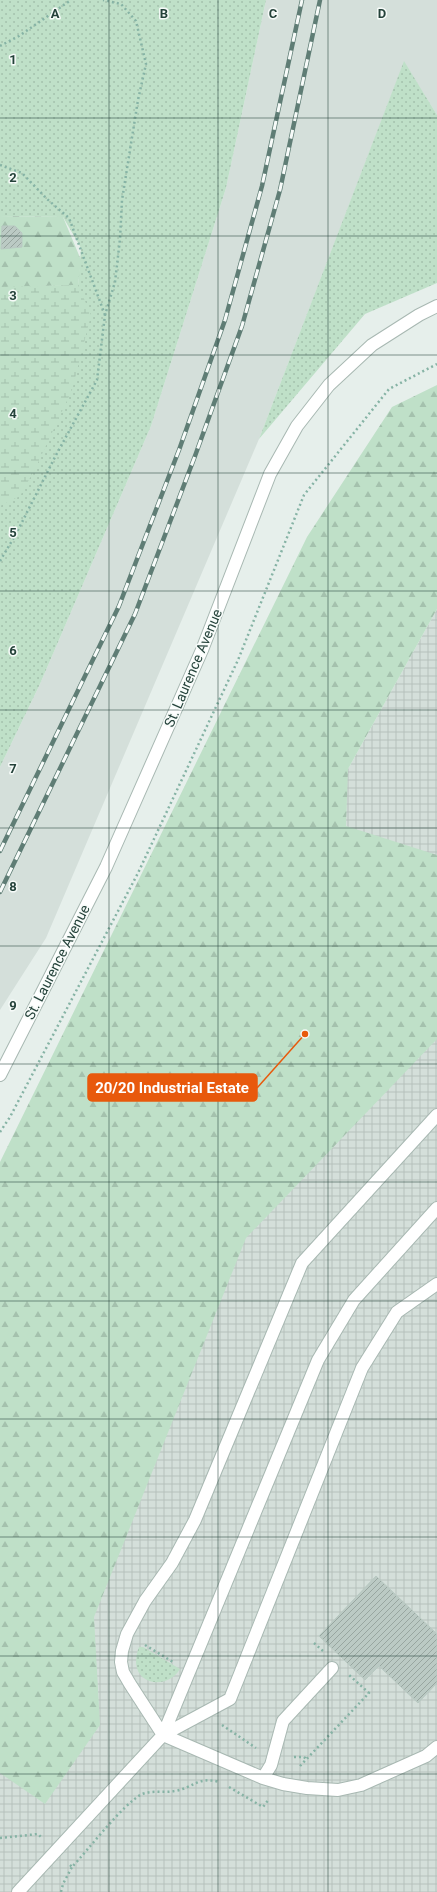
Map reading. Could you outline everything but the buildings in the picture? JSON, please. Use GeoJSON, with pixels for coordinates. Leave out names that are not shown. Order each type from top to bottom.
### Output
{"type":"FeatureCollection","features":[{"type":"Feature","properties":{"kind":"street","name":"St. Laurence Avenue"},"geometry":{"type":"LineString","coordinates":[[0,1075],[106,867],[202,650],[270,474],[297,426],[329,386],[372,345],[419,314],[437,306]]}},
{"type":"Feature","properties":{"kind":"street"},"geometry":{"type":"LineString","coordinates":[[437,1115],[302,1263],[195,1520],[172,1563],[145,1601],[127,1634],[122,1651],[121,1662],[123,1672],[163,1735],[263,1778],[283,1784],[307,1788],[338,1790],[361,1785],[426,1756],[437,1747]]}},
{"type":"Feature","properties":{"kind":"street"},"geometry":{"type":"LineString","coordinates":[[163,1735],[318,1360],[354,1300],[437,1208]]}},
{"type":"Feature","properties":{"kind":"street"},"geometry":{"type":"LineString","coordinates":[[18,1892],[163,1735],[230,1699],[362,1368],[397,1312],[437,1284]]}},
{"type":"Feature","properties":{"kind":"street"},"geometry":{"type":"LineString","coordinates":[[263,1778],[271,1765],[283,1720],[332,1668]]}},
{"type":"Feature","properties":{"kind":"path"},"geometry":{"type":"LineString","coordinates":[[0,46],[19,36],[71,0]]}},
{"type":"Feature","properties":{"kind":"path"},"geometry":{"type":"LineString","coordinates":[[0,561],[16,534],[55,456],[97,380],[105,315],[115,282],[120,239],[122,200],[136,106],[146,64],[136,21],[121,4],[103,0]]}},
{"type":"Feature","properties":{"kind":"path"},"geometry":{"type":"LineString","coordinates":[[0,165],[22,173],[47,199],[69,218],[105,315]]}},
{"type":"Feature","properties":{"kind":"path"},"geometry":{"type":"LineString","coordinates":[[0,1132],[10,1117],[141,866],[238,660],[304,495],[389,388],[437,364]]}},
{"type":"Feature","properties":{"kind":"path"},"geometry":{"type":"LineString","coordinates":[[314,1643],[325,1653]]}},
{"type":"Feature","properties":{"kind":"path"},"geometry":{"type":"LineString","coordinates":[[61,1892],[63,1884],[72,1866],[129,1804],[142,1794],[150,1792],[176,1791],[196,1782],[212,1781],[224,1784],[263,1807],[368,1693],[347,1673]]}},
{"type":"Feature","properties":{"kind":"path"},"geometry":{"type":"LineString","coordinates":[[0,1838],[38,1834],[72,1866]]}},
{"type":"Feature","properties":{"kind":"shaded area"},"geometry":{"type":"Polygon","coordinates":[[[266,0],[437,0],[437,115],[404,62],[259,439],[46,938],[0,1010],[0,767],[40,684],[151,426],[226,188],[266,0]]]}},
{"type":"Feature","properties":{"kind":"shaded area"},"geometry":{"type":"Polygon","coordinates":[[[437,609],[437,1892],[0,1892],[0,1298],[348,769],[437,609]]]}},
{"type":"Feature","properties":{"kind":"green space"},"geometry":{"type":"Polygon","coordinates":[[[0,0],[266,0],[226,188],[151,426],[40,684],[0,767],[0,286],[78,285],[81,248],[63,217],[0,216],[0,0]]]}},
{"type":"Feature","properties":{"kind":"green space"},"geometry":{"type":"Polygon","coordinates":[[[404,61],[437,115],[437,283],[365,314],[259,439],[404,61]]]}},
{"type":"Feature","properties":{"kind":"green space"},"geometry":{"type":"Polygon","coordinates":[[[0,216],[63,217],[81,260],[78,285],[0,287],[0,216]]]}},
{"type":"Feature","properties":{"kind":"green space"},"geometry":{"type":"Polygon","coordinates":[[[78,285],[91,315],[72,390],[36,467],[20,496],[0,506],[0,287],[78,285]]]}},
{"type":"Feature","properties":{"kind":"green space"},"geometry":{"type":"Polygon","coordinates":[[[437,385],[437,609],[348,769],[346,826],[437,855],[437,1039],[246,1238],[94,1617],[100,1725],[45,1804],[0,1773],[0,1162],[307,537],[392,407],[437,385]]]}},
{"type":"Feature","properties":{"kind":"green space"},"geometry":{"type":"Polygon","coordinates":[[[139,1647],[143,1647],[180,1669],[175,1675],[162,1682],[155,1682],[142,1677],[138,1671],[136,1663],[139,1647]]]}},
{"type":"Feature","properties":{"kind":"railway"},"geometry":{"type":"LineString","coordinates":[[0,851],[119,606],[179,450],[225,320],[262,186],[302,0]]}},
{"type":"Feature","properties":{"kind":"railway"},"geometry":{"type":"LineString","coordinates":[[0,892],[135,614],[195,456],[242,326],[280,190],[320,0]]}},
{"type":"Feature","properties":{"kind":"place","name":"20/20 Industrial Estate"},"geometry":{"type":"Point","coordinates":[305,1034]}}]}
